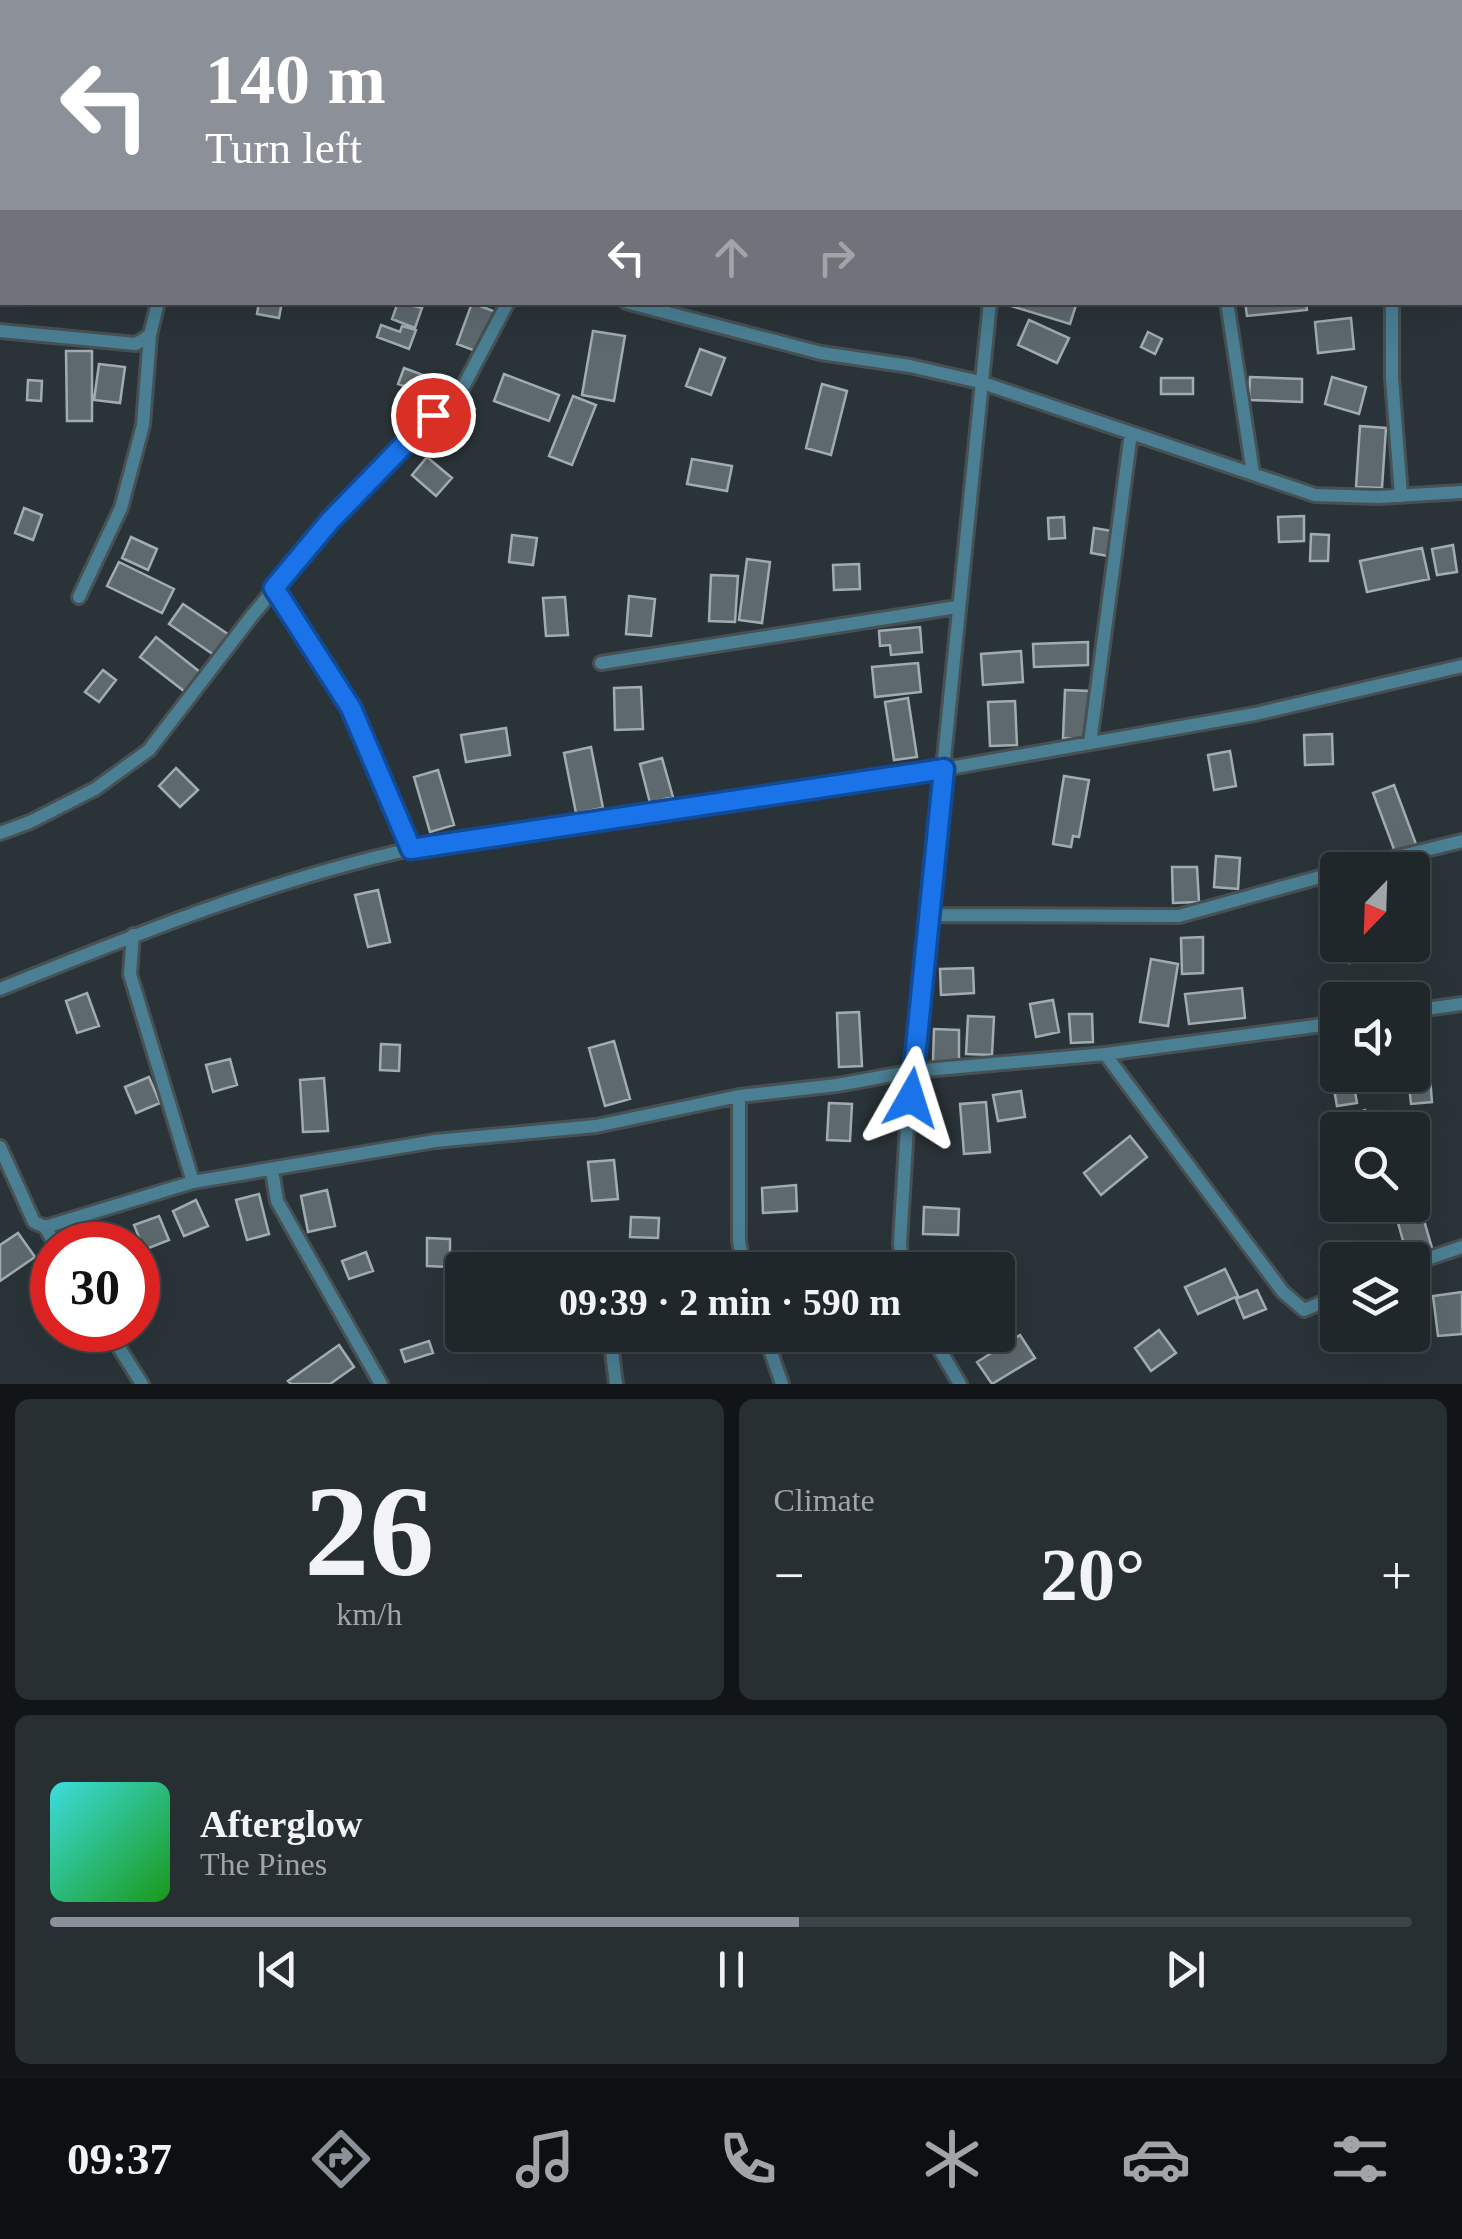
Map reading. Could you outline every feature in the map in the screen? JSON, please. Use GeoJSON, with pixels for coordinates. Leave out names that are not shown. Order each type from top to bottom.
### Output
{"type":"FeatureCollection","features":[{"type":"Feature","properties":{"kind":"street"},"geometry":{"type":"LineString","coordinates":[[79,597],[121,508],[130,475],[143,426],[150,336],[157,305]]}},
{"type":"Feature","properties":{"kind":"street"},"geometry":{"type":"LineString","coordinates":[[0,833],[96,789],[149,750],[274,588],[379,468],[462,389],[506,305]]}},
{"type":"Feature","properties":{"kind":"street"},"geometry":{"type":"LineString","coordinates":[[637,305],[774,342],[980,382],[1315,495],[1462,492]]}},
{"type":"Feature","properties":{"kind":"street"},"geometry":{"type":"LineString","coordinates":[[901,1252],[957,608],[990,305]]}},
{"type":"Feature","properties":{"kind":"street"},"geometry":{"type":"LineString","coordinates":[[1227,305],[1253,473]]}},
{"type":"Feature","properties":{"kind":"street"},"geometry":{"type":"LineString","coordinates":[[1392,305],[1392,378],[1401,496]]}},
{"type":"Feature","properties":{"kind":"street"},"geometry":{"type":"LineString","coordinates":[[0,331],[136,344],[150,336]]}},
{"type":"Feature","properties":{"kind":"street"},"geometry":{"type":"LineString","coordinates":[[1090,743],[1131,433]]}},
{"type":"Feature","properties":{"kind":"street"},"geometry":{"type":"LineString","coordinates":[[274,588],[351,708],[411,849]]}},
{"type":"Feature","properties":{"kind":"street"},"geometry":{"type":"LineString","coordinates":[[601,664],[957,608]]}},
{"type":"Feature","properties":{"kind":"street"},"geometry":{"type":"LineString","coordinates":[[0,988],[134,936],[355,861],[411,849],[944,769],[1255,714],[1462,666]]}},
{"type":"Feature","properties":{"kind":"street"},"geometry":{"type":"LineString","coordinates":[[1418,852],[1462,841]]}},
{"type":"Feature","properties":{"kind":"street"},"geometry":{"type":"LineString","coordinates":[[930,916],[1179,916],[1320,877]]}},
{"type":"Feature","properties":{"kind":"street"},"geometry":{"type":"LineString","coordinates":[[134,936],[130,974],[193,1182]]}},
{"type":"Feature","properties":{"kind":"street"},"geometry":{"type":"LineString","coordinates":[[1430,1009],[1462,1004]]}},
{"type":"Feature","properties":{"kind":"street"},"geometry":{"type":"LineString","coordinates":[[64,1222],[193,1182],[434,1140],[596,1126],[739,1096],[914,1071],[1104,1054],[1320,1026]]}},
{"type":"Feature","properties":{"kind":"street"},"geometry":{"type":"LineString","coordinates":[[1104,1054],[1282,1292],[1304,1310],[1320,1303]]}},
{"type":"Feature","properties":{"kind":"street"},"geometry":{"type":"LineString","coordinates":[[739,1096],[741,1252]]}},
{"type":"Feature","properties":{"kind":"street"},"geometry":{"type":"LineString","coordinates":[[0,1148],[34,1222]]}},
{"type":"Feature","properties":{"kind":"street"},"geometry":{"type":"LineString","coordinates":[[272,1170],[277,1202],[381,1384]]}},
{"type":"Feature","properties":{"kind":"street"},"geometry":{"type":"LineString","coordinates":[[1430,1258],[1462,1247]]}},
{"type":"Feature","properties":{"kind":"street"},"geometry":{"type":"LineString","coordinates":[[122,1352],[142,1384]]}},
{"type":"Feature","properties":{"kind":"street"},"geometry":{"type":"LineString","coordinates":[[612,1352],[616,1384]]}},
{"type":"Feature","properties":{"kind":"street"},"geometry":{"type":"LineString","coordinates":[[770,1352],[782,1384]]}},
{"type":"Feature","properties":{"kind":"street"},"geometry":{"type":"LineString","coordinates":[[941,1352],[960,1384]]}},
{"type":"Feature","properties":{"kind":"building"},"geometry":{"type":"Polygon","coordinates":[[[258,305],[281,305],[279,318],[257,314],[258,305]]]}},
{"type":"Feature","properties":{"kind":"building"},"geometry":{"type":"Polygon","coordinates":[[[397,305],[422,308],[415,328],[392,319],[397,305]]]}},
{"type":"Feature","properties":{"kind":"building"},"geometry":{"type":"Polygon","coordinates":[[[471,305],[496,312],[481,353],[457,344],[471,305]]]}},
{"type":"Feature","properties":{"kind":"building"},"geometry":{"type":"Polygon","coordinates":[[[1011,305],[1076,305],[1070,324],[1011,305]]]}},
{"type":"Feature","properties":{"kind":"building"},"geometry":{"type":"Polygon","coordinates":[[[1245,305],[1306,305],[1307,310],[1247,316],[1245,305]]]}},
{"type":"Feature","properties":{"kind":"building"},"geometry":{"type":"Polygon","coordinates":[[[1351,318],[1354,349],[1318,353],[1315,322],[1351,318]]]}},
{"type":"Feature","properties":{"kind":"building"},"geometry":{"type":"Polygon","coordinates":[[[1029,320],[1069,338],[1057,363],[1018,345],[1029,320]]]}},
{"type":"Feature","properties":{"kind":"building"},"geometry":{"type":"Polygon","coordinates":[[[381,325],[400,332],[402,326],[416,330],[409,349],[377,337],[381,325]]]}},
{"type":"Feature","properties":{"kind":"building"},"geometry":{"type":"Polygon","coordinates":[[[593,331],[625,336],[614,401],[582,395],[593,331]]]}},
{"type":"Feature","properties":{"kind":"building"},"geometry":{"type":"Polygon","coordinates":[[[1148,332],[1162,339],[1155,354],[1141,347],[1148,332]]]}},
{"type":"Feature","properties":{"kind":"building"},"geometry":{"type":"Polygon","coordinates":[[[700,349],[725,358],[711,395],[686,386],[700,349]]]}},
{"type":"Feature","properties":{"kind":"building"},"geometry":{"type":"Polygon","coordinates":[[[66,351],[92,351],[92,421],[67,421],[66,351]]]}},
{"type":"Feature","properties":{"kind":"building"},"geometry":{"type":"Polygon","coordinates":[[[99,364],[125,367],[120,403],[94,400],[99,364]]]}},
{"type":"Feature","properties":{"kind":"building"},"geometry":{"type":"Polygon","coordinates":[[[404,368],[423,375],[417,391],[398,384],[404,368]]]}},
{"type":"Feature","properties":{"kind":"building"},"geometry":{"type":"Polygon","coordinates":[[[504,374],[559,395],[549,421],[494,401],[504,374]]]}},
{"type":"Feature","properties":{"kind":"building"},"geometry":{"type":"Polygon","coordinates":[[[1250,377],[1302,379],[1302,402],[1249,400],[1250,377]]]}},
{"type":"Feature","properties":{"kind":"building"},"geometry":{"type":"Polygon","coordinates":[[[1332,377],[1366,387],[1359,414],[1325,404],[1332,377]]]}},
{"type":"Feature","properties":{"kind":"building"},"geometry":{"type":"Polygon","coordinates":[[[1161,378],[1193,378],[1193,394],[1161,394],[1161,378]]]}},
{"type":"Feature","properties":{"kind":"building"},"geometry":{"type":"Polygon","coordinates":[[[28,380],[42,381],[41,401],[27,400],[28,380]]]}},
{"type":"Feature","properties":{"kind":"building"},"geometry":{"type":"Polygon","coordinates":[[[822,384],[847,391],[831,455],[806,448],[822,384]]]}},
{"type":"Feature","properties":{"kind":"building"},"geometry":{"type":"Polygon","coordinates":[[[573,396],[596,405],[572,465],[549,456],[573,396]]]}},
{"type":"Feature","properties":{"kind":"building"},"geometry":{"type":"Polygon","coordinates":[[[461,402],[475,409],[468,427],[453,420],[461,402]]]}},
{"type":"Feature","properties":{"kind":"building"},"geometry":{"type":"Polygon","coordinates":[[[1360,426],[1386,428],[1382,488],[1356,487],[1360,426]]]}},
{"type":"Feature","properties":{"kind":"building"},"geometry":{"type":"Polygon","coordinates":[[[427,457],[452,478],[436,496],[412,475],[427,457]]]}},
{"type":"Feature","properties":{"kind":"building"},"geometry":{"type":"Polygon","coordinates":[[[692,459],[732,466],[727,491],[687,484],[692,459]]]}},
{"type":"Feature","properties":{"kind":"building"},"geometry":{"type":"Polygon","coordinates":[[[24,508],[42,515],[33,540],[15,533],[24,508]]]}},
{"type":"Feature","properties":{"kind":"building"},"geometry":{"type":"Polygon","coordinates":[[[1304,516],[1304,541],[1279,542],[1278,517],[1304,516]]]}},
{"type":"Feature","properties":{"kind":"building"},"geometry":{"type":"Polygon","coordinates":[[[1064,517],[1065,538],[1049,539],[1048,518],[1064,517]]]}},
{"type":"Feature","properties":{"kind":"building"},"geometry":{"type":"Polygon","coordinates":[[[1094,528],[1112,531],[1108,556],[1091,553],[1094,528]]]}},
{"type":"Feature","properties":{"kind":"building"},"geometry":{"type":"Polygon","coordinates":[[[1311,534],[1329,535],[1328,561],[1310,561],[1311,534]]]}},
{"type":"Feature","properties":{"kind":"building"},"geometry":{"type":"Polygon","coordinates":[[[512,535],[537,538],[533,565],[509,562],[512,535]]]}},
{"type":"Feature","properties":{"kind":"building"},"geometry":{"type":"Polygon","coordinates":[[[131,537],[157,549],[148,570],[122,558],[131,537]]]}},
{"type":"Feature","properties":{"kind":"building"},"geometry":{"type":"Polygon","coordinates":[[[1453,545],[1457,572],[1437,575],[1432,549],[1453,545]]]}},
{"type":"Feature","properties":{"kind":"building"},"geometry":{"type":"Polygon","coordinates":[[[1422,548],[1429,579],[1367,592],[1360,561],[1422,548]]]}},
{"type":"Feature","properties":{"kind":"building"},"geometry":{"type":"Polygon","coordinates":[[[747,559],[770,562],[762,623],[739,620],[747,559]]]}},
{"type":"Feature","properties":{"kind":"building"},"geometry":{"type":"Polygon","coordinates":[[[119,562],[174,589],[162,613],[107,586],[119,562]]]}},
{"type":"Feature","properties":{"kind":"building"},"geometry":{"type":"Polygon","coordinates":[[[859,564],[860,589],[834,590],[833,565],[859,564]]]}},
{"type":"Feature","properties":{"kind":"building"},"geometry":{"type":"Polygon","coordinates":[[[711,575],[738,576],[735,622],[709,621],[711,575]]]}},
{"type":"Feature","properties":{"kind":"building"},"geometry":{"type":"Polygon","coordinates":[[[629,596],[655,599],[651,636],[626,634],[629,596]]]}},
{"type":"Feature","properties":{"kind":"building"},"geometry":{"type":"Polygon","coordinates":[[[565,597],[568,635],[546,636],[543,598],[565,597]]]}},
{"type":"Feature","properties":{"kind":"building"},"geometry":{"type":"Polygon","coordinates":[[[183,604],[228,634],[214,655],[169,624],[183,604]]]}},
{"type":"Feature","properties":{"kind":"building"},"geometry":{"type":"Polygon","coordinates":[[[920,627],[922,652],[891,655],[890,645],[880,646],[879,631],[920,627]]]}},
{"type":"Feature","properties":{"kind":"building"},"geometry":{"type":"Polygon","coordinates":[[[156,637],[205,676],[189,695],[140,657],[156,637]]]}},
{"type":"Feature","properties":{"kind":"building"},"geometry":{"type":"Polygon","coordinates":[[[1088,642],[1088,665],[1034,667],[1033,644],[1088,642]]]}},
{"type":"Feature","properties":{"kind":"building"},"geometry":{"type":"Polygon","coordinates":[[[1021,651],[1023,682],[983,685],[981,654],[1021,651]]]}},
{"type":"Feature","properties":{"kind":"building"},"geometry":{"type":"Polygon","coordinates":[[[918,663],[921,692],[875,697],[872,667],[918,663]]]}},
{"type":"Feature","properties":{"kind":"building"},"geometry":{"type":"Polygon","coordinates":[[[103,670],[116,680],[99,702],[85,692],[103,670]]]}},
{"type":"Feature","properties":{"kind":"building"},"geometry":{"type":"Polygon","coordinates":[[[641,687],[643,729],[615,730],[614,688],[641,687]]]}},
{"type":"Feature","properties":{"kind":"building"},"geometry":{"type":"Polygon","coordinates":[[[1065,690],[1091,691],[1090,740],[1063,738],[1065,690]]]}},
{"type":"Feature","properties":{"kind":"building"},"geometry":{"type":"Polygon","coordinates":[[[908,698],[917,757],[894,760],[885,702],[908,698]]]}},
{"type":"Feature","properties":{"kind":"building"},"geometry":{"type":"Polygon","coordinates":[[[1015,701],[1017,745],[990,746],[988,702],[1015,701]]]}},
{"type":"Feature","properties":{"kind":"building"},"geometry":{"type":"Polygon","coordinates":[[[506,728],[510,755],[466,762],[461,735],[506,728]]]}},
{"type":"Feature","properties":{"kind":"building"},"geometry":{"type":"Polygon","coordinates":[[[1332,734],[1333,764],[1305,765],[1304,735],[1332,734]]]}},
{"type":"Feature","properties":{"kind":"building"},"geometry":{"type":"Polygon","coordinates":[[[591,747],[603,808],[576,813],[564,753],[591,747]]]}},
{"type":"Feature","properties":{"kind":"building"},"geometry":{"type":"Polygon","coordinates":[[[1230,751],[1236,786],[1214,790],[1208,755],[1230,751]]]}},
{"type":"Feature","properties":{"kind":"building"},"geometry":{"type":"Polygon","coordinates":[[[662,758],[673,797],[650,803],[640,764],[662,758]]]}},
{"type":"Feature","properties":{"kind":"building"},"geometry":{"type":"Polygon","coordinates":[[[176,768],[198,790],[180,807],[159,786],[176,768]]]}},
{"type":"Feature","properties":{"kind":"building"},"geometry":{"type":"Polygon","coordinates":[[[438,770],[454,825],[430,832],[414,777],[438,770]]]}},
{"type":"Feature","properties":{"kind":"building"},"geometry":{"type":"Polygon","coordinates":[[[1064,776],[1089,780],[1079,837],[1073,836],[1071,847],[1053,844],[1064,776]]]}},
{"type":"Feature","properties":{"kind":"building"},"geometry":{"type":"Polygon","coordinates":[[[1394,785],[1416,844],[1395,852],[1373,793],[1394,785]]]}},
{"type":"Feature","properties":{"kind":"building"},"geometry":{"type":"Polygon","coordinates":[[[1216,856],[1240,858],[1238,889],[1214,887],[1216,856]]]}},
{"type":"Feature","properties":{"kind":"building"},"geometry":{"type":"Polygon","coordinates":[[[1172,867],[1197,867],[1199,902],[1173,903],[1172,867]]]}},
{"type":"Feature","properties":{"kind":"building"},"geometry":{"type":"Polygon","coordinates":[[[378,890],[390,942],[368,947],[355,895],[378,890]]]}},
{"type":"Feature","properties":{"kind":"building"},"geometry":{"type":"Polygon","coordinates":[[[1203,937],[1203,973],[1182,974],[1181,938],[1203,937]]]}},
{"type":"Feature","properties":{"kind":"building"},"geometry":{"type":"Polygon","coordinates":[[[1151,959],[1178,964],[1168,1026],[1140,1022],[1151,959]]]}},
{"type":"Feature","properties":{"kind":"building"},"geometry":{"type":"Polygon","coordinates":[[[973,968],[974,993],[941,995],[940,969],[973,968]]]}},
{"type":"Feature","properties":{"kind":"building"},"geometry":{"type":"Polygon","coordinates":[[[1242,988],[1245,1018],[1189,1024],[1185,994],[1242,988]]]}},
{"type":"Feature","properties":{"kind":"building"},"geometry":{"type":"Polygon","coordinates":[[[87,993],[99,1026],[77,1033],[66,1001],[87,993]]]}},
{"type":"Feature","properties":{"kind":"building"},"geometry":{"type":"Polygon","coordinates":[[[1053,1000],[1059,1032],[1036,1037],[1030,1004],[1053,1000]]]}},
{"type":"Feature","properties":{"kind":"building"},"geometry":{"type":"Polygon","coordinates":[[[859,1012],[862,1066],[839,1067],[837,1013],[859,1012]]]}},
{"type":"Feature","properties":{"kind":"building"},"geometry":{"type":"Polygon","coordinates":[[[1069,1014],[1092,1014],[1093,1042],[1071,1043],[1069,1014]]]}},
{"type":"Feature","properties":{"kind":"building"},"geometry":{"type":"Polygon","coordinates":[[[968,1016],[994,1017],[992,1055],[966,1054],[968,1016]]]}},
{"type":"Feature","properties":{"kind":"building"},"geometry":{"type":"Polygon","coordinates":[[[934,1029],[959,1030],[959,1062],[933,1061],[934,1029]]]}},
{"type":"Feature","properties":{"kind":"building"},"geometry":{"type":"Polygon","coordinates":[[[614,1041],[630,1099],[605,1106],[589,1048],[614,1041]]]}},
{"type":"Feature","properties":{"kind":"building"},"geometry":{"type":"Polygon","coordinates":[[[381,1044],[400,1045],[399,1071],[380,1070],[381,1044]]]}},
{"type":"Feature","properties":{"kind":"building"},"geometry":{"type":"Polygon","coordinates":[[[230,1059],[237,1085],[213,1092],[206,1065],[230,1059]]]}},
{"type":"Feature","properties":{"kind":"building"},"geometry":{"type":"Polygon","coordinates":[[[149,1077],[160,1103],[136,1113],[125,1087],[149,1077]]]}},
{"type":"Feature","properties":{"kind":"building"},"geometry":{"type":"Polygon","coordinates":[[[324,1078],[328,1131],[303,1132],[300,1080],[324,1078]]]}},
{"type":"Feature","properties":{"kind":"building"},"geometry":{"type":"Polygon","coordinates":[[[1430,1078],[1432,1102],[1411,1104],[1410,1092],[1430,1092],[1430,1078]]]}},
{"type":"Feature","properties":{"kind":"building"},"geometry":{"type":"Polygon","coordinates":[[[1021,1091],[1025,1117],[998,1121],[993,1095],[1021,1091]]]}},
{"type":"Feature","properties":{"kind":"building"},"geometry":{"type":"Polygon","coordinates":[[[1334,1092],[1355,1092],[1357,1103],[1337,1106],[1334,1092]]]}},
{"type":"Feature","properties":{"kind":"building"},"geometry":{"type":"Polygon","coordinates":[[[986,1102],[990,1152],[964,1154],[960,1104],[986,1102]]]}},
{"type":"Feature","properties":{"kind":"building"},"geometry":{"type":"Polygon","coordinates":[[[829,1103],[852,1104],[850,1141],[827,1140],[829,1103]]]}},
{"type":"Feature","properties":{"kind":"building"},"geometry":{"type":"Polygon","coordinates":[[[1130,1136],[1147,1157],[1101,1195],[1084,1173],[1130,1136]]]}},
{"type":"Feature","properties":{"kind":"building"},"geometry":{"type":"Polygon","coordinates":[[[614,1160],[618,1199],[592,1201],[588,1162],[614,1160]]]}},
{"type":"Feature","properties":{"kind":"building"},"geometry":{"type":"Polygon","coordinates":[[[796,1185],[797,1211],[763,1213],[762,1188],[796,1185]]]}},
{"type":"Feature","properties":{"kind":"building"},"geometry":{"type":"Polygon","coordinates":[[[327,1190],[335,1226],[308,1232],[301,1196],[327,1190]]]}},
{"type":"Feature","properties":{"kind":"building"},"geometry":{"type":"Polygon","coordinates":[[[259,1194],[269,1234],[247,1240],[236,1200],[259,1194]]]}},
{"type":"Feature","properties":{"kind":"building"},"geometry":{"type":"Polygon","coordinates":[[[196,1200],[208,1226],[184,1236],[173,1211],[196,1200]]]}},
{"type":"Feature","properties":{"kind":"building"},"geometry":{"type":"Polygon","coordinates":[[[924,1207],[959,1209],[958,1235],[923,1234],[924,1207]]]}},
{"type":"Feature","properties":{"kind":"building"},"geometry":{"type":"Polygon","coordinates":[[[159,1216],[169,1240],[160,1244],[160,1222],[142,1222],[159,1216]]]}},
{"type":"Feature","properties":{"kind":"building"},"geometry":{"type":"Polygon","coordinates":[[[631,1217],[659,1218],[658,1238],[630,1237],[631,1217]]]}},
{"type":"Feature","properties":{"kind":"building"},"geometry":{"type":"Polygon","coordinates":[[[1398,1222],[1424,1222],[1432,1248],[1430,1242],[1403,1242],[1398,1222]]]}},
{"type":"Feature","properties":{"kind":"building"},"geometry":{"type":"Polygon","coordinates":[[[18,1233],[30,1250],[30,1260],[0,1281],[0,1245],[18,1233]]]}},
{"type":"Feature","properties":{"kind":"building"},"geometry":{"type":"Polygon","coordinates":[[[427,1238],[450,1239],[445,1267],[427,1266],[427,1238]]]}},
{"type":"Feature","properties":{"kind":"building"},"geometry":{"type":"Polygon","coordinates":[[[366,1252],[373,1271],[349,1279],[342,1261],[366,1252]]]}},
{"type":"Feature","properties":{"kind":"building"},"geometry":{"type":"Polygon","coordinates":[[[1225,1269],[1238,1296],[1198,1314],[1185,1287],[1225,1269]]]}},
{"type":"Feature","properties":{"kind":"building"},"geometry":{"type":"Polygon","coordinates":[[[1257,1290],[1266,1309],[1244,1318],[1236,1299],[1257,1290]]]}},
{"type":"Feature","properties":{"kind":"building"},"geometry":{"type":"Polygon","coordinates":[[[1462,1292],[1462,1334],[1438,1336],[1433,1296],[1462,1292]]]}},
{"type":"Feature","properties":{"kind":"building"},"geometry":{"type":"Polygon","coordinates":[[[1159,1330],[1176,1353],[1151,1371],[1135,1348],[1159,1330]]]}},
{"type":"Feature","properties":{"kind":"building"},"geometry":{"type":"Polygon","coordinates":[[[1020,1335],[1035,1358],[992,1384],[977,1362],[993,1352],[1015,1352],[1015,1338],[1020,1335]]]}},
{"type":"Feature","properties":{"kind":"building"},"geometry":{"type":"Polygon","coordinates":[[[429,1341],[433,1353],[405,1362],[401,1350],[429,1341]]]}},
{"type":"Feature","properties":{"kind":"building"},"geometry":{"type":"Polygon","coordinates":[[[339,1345],[354,1367],[330,1384],[288,1381],[339,1345]]]}},
{"type":"Feature","properties":{"kind":"route"},"geometry":{"type":"LineString","coordinates":[[433,415],[330,521],[274,588],[351,708],[411,849],[944,769],[911,1098]]}}]}
